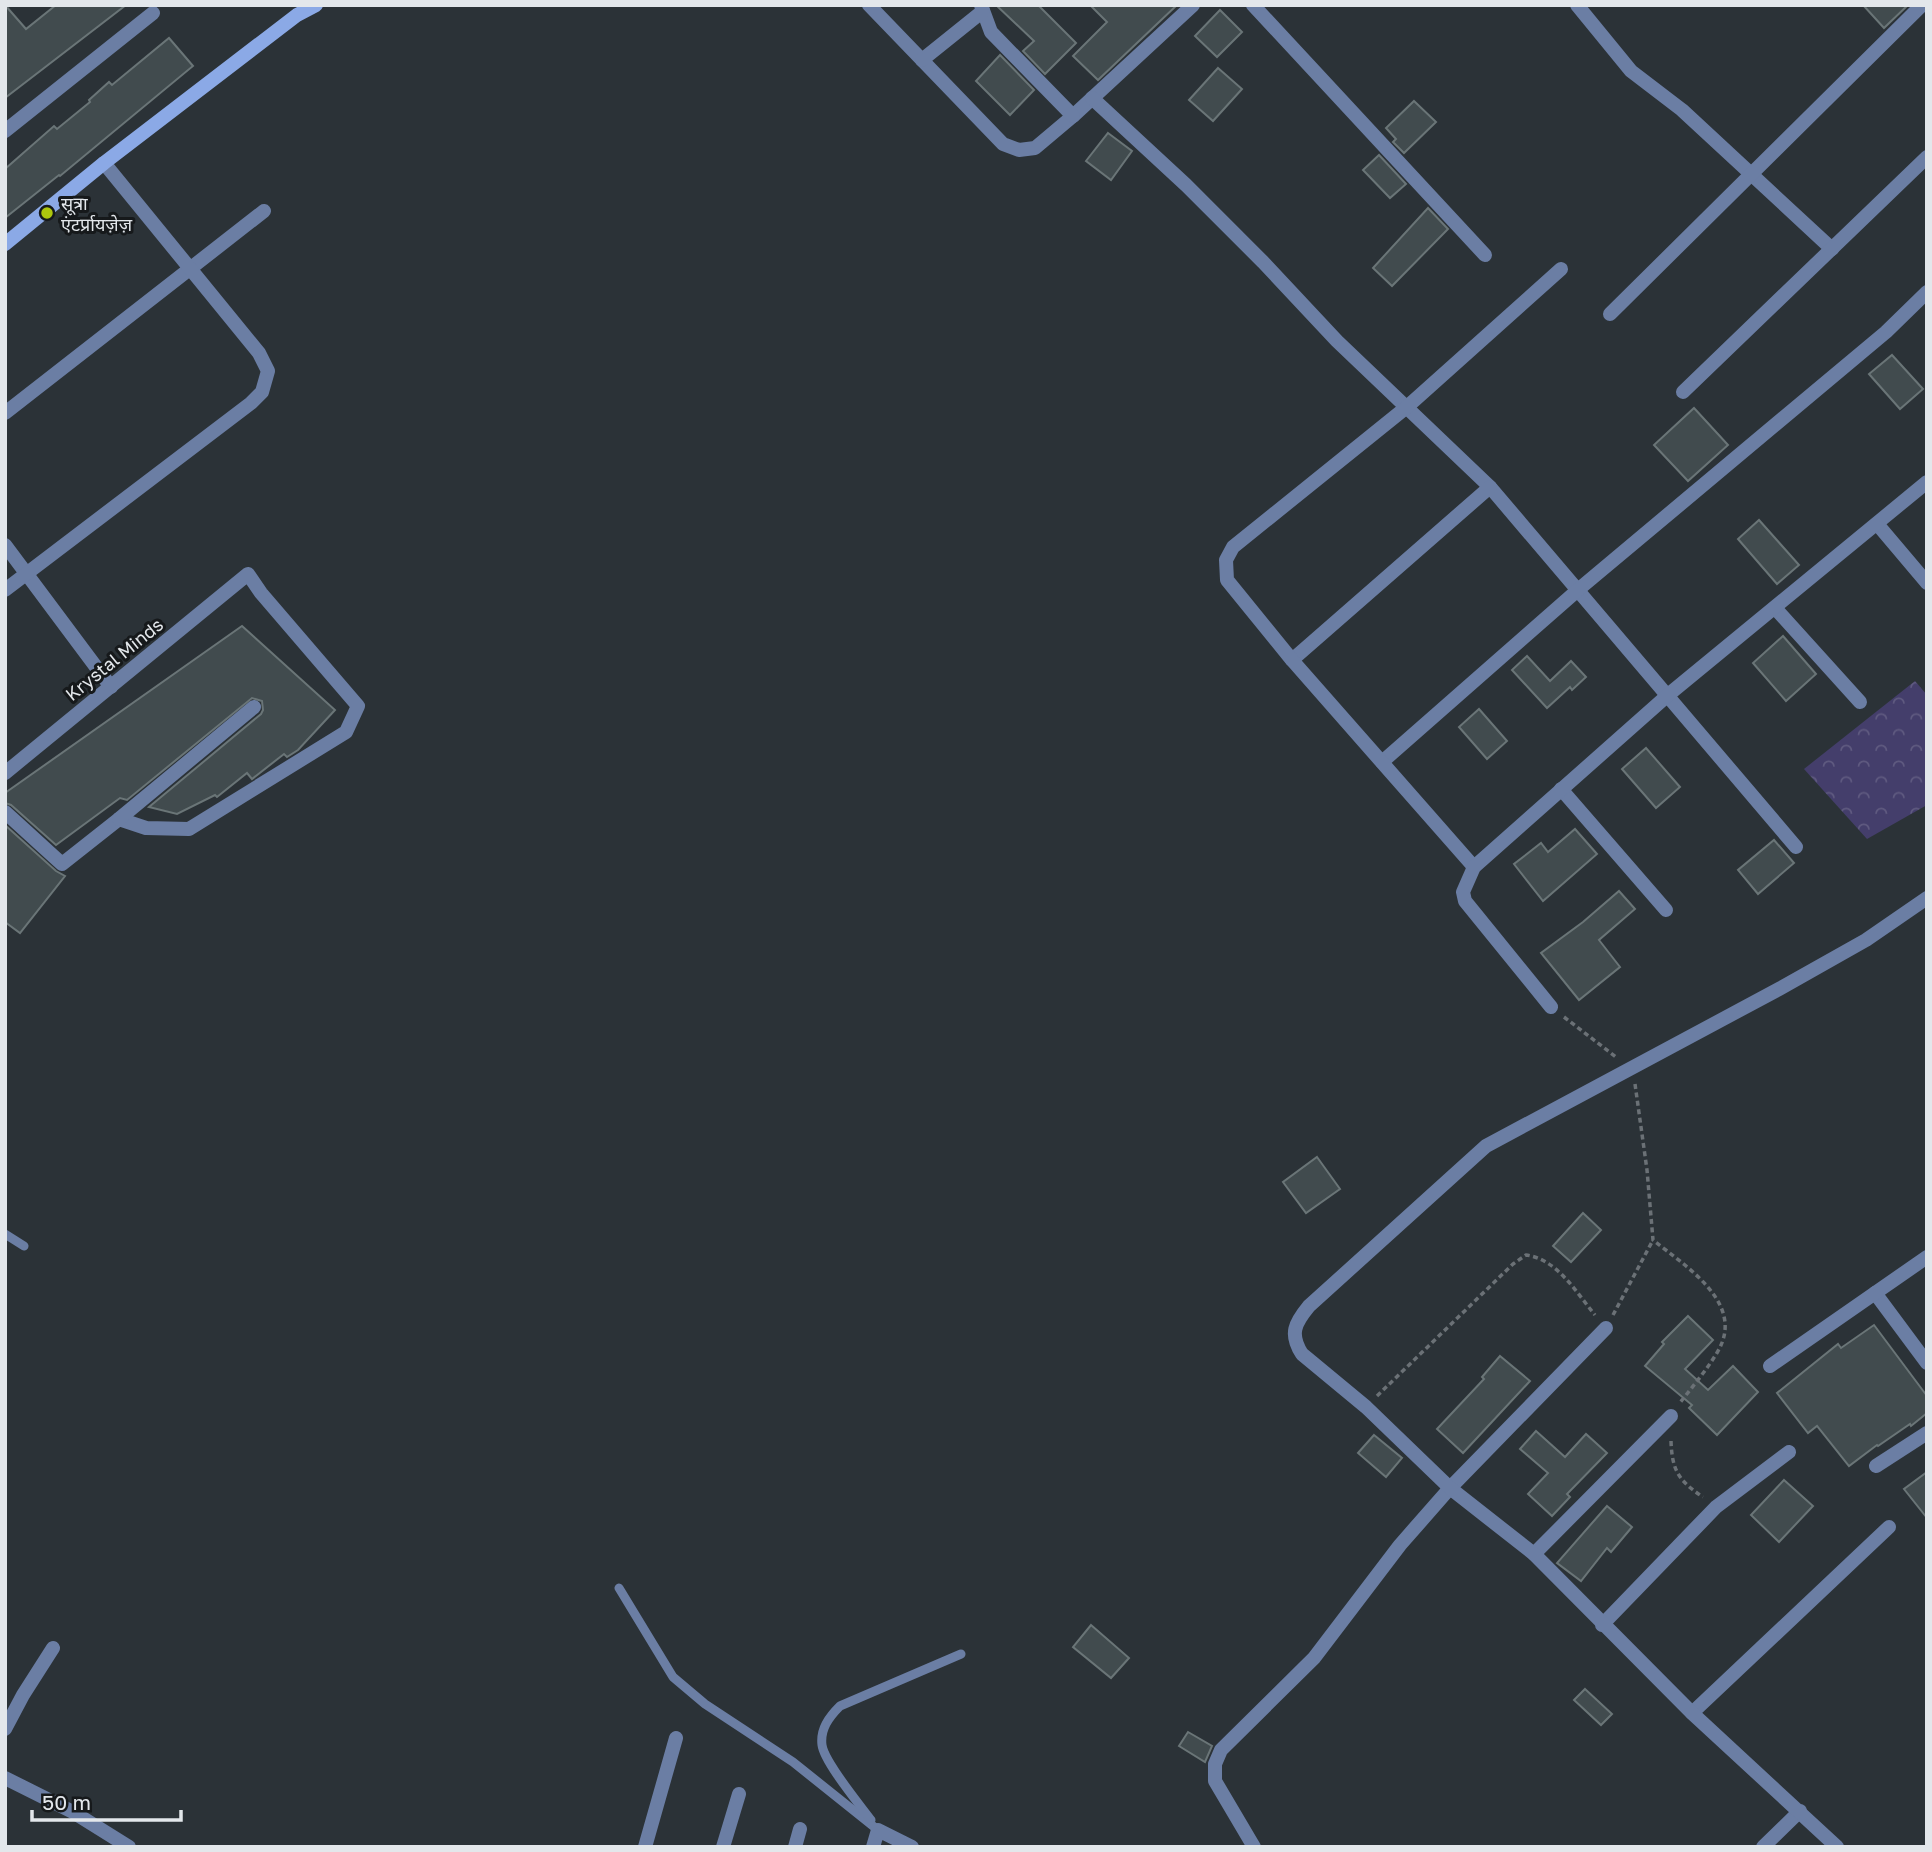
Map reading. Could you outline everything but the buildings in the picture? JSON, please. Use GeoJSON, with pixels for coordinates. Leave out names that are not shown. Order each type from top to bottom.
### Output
{"type":"FeatureCollection","features":[{"type":"Feature","properties":{"kind":"street"},"geometry":{"type":"LineString","coordinates":[[5,244],[104,163],[297,15],[316,5]]}},
{"type":"Feature","properties":{"kind":"street"},"geometry":{"type":"LineString","coordinates":[[869,5],[1003,144],[1019,149],[1035,148],[1194,5]]}},
{"type":"Feature","properties":{"kind":"street"},"geometry":{"type":"LineString","coordinates":[[1253,5],[1485,255]]}},
{"type":"Feature","properties":{"kind":"street"},"geometry":{"type":"LineString","coordinates":[[1577,5],[1631,71],[1682,110],[1750,176],[1832,249]]}},
{"type":"Feature","properties":{"kind":"street"},"geometry":{"type":"LineString","coordinates":[[1610,314],[1922,5]]}},
{"type":"Feature","properties":{"kind":"street"},"geometry":{"type":"LineString","coordinates":[[922,60],[982,8],[991,32],[1073,116]]}},
{"type":"Feature","properties":{"kind":"street"},"geometry":{"type":"LineString","coordinates":[[5,131],[153,13]]}},
{"type":"Feature","properties":{"kind":"street"},"geometry":{"type":"LineString","coordinates":[[1092,98],[1186,185],[1337,341],[1490,486],[1796,848]]}},
{"type":"Feature","properties":{"kind":"street"},"geometry":{"type":"LineString","coordinates":[[1683,392],[1927,157]]}},
{"type":"Feature","properties":{"kind":"street"},"geometry":{"type":"LineString","coordinates":[[5,590],[241,412],[262,392],[268,371],[259,353],[104,163]]}},
{"type":"Feature","properties":{"kind":"street"},"geometry":{"type":"LineString","coordinates":[[5,414],[264,211]]}},
{"type":"Feature","properties":{"kind":"street"},"geometry":{"type":"LineString","coordinates":[[1474,867],[1292,660],[1227,580],[1226,560],[1233,547],[1408,406],[1561,269]]}},
{"type":"Feature","properties":{"kind":"street"},"geometry":{"type":"LineString","coordinates":[[1382,762],[1579,589],[1886,332],[1927,292]]}},
{"type":"Feature","properties":{"kind":"street"},"geometry":{"type":"LineString","coordinates":[[1551,1007],[1465,901],[1463,892],[1474,867],[1668,695],[1927,482]]}},
{"type":"Feature","properties":{"kind":"street"},"geometry":{"type":"LineString","coordinates":[[1292,660],[1490,486]]}},
{"type":"Feature","properties":{"kind":"street"},"geometry":{"type":"LineString","coordinates":[[1878,525],[1927,583]]}},
{"type":"Feature","properties":{"kind":"street"},"geometry":{"type":"LineString","coordinates":[[5,545],[111,687]]}},
{"type":"Feature","properties":{"kind":"street","name":"Krystal Minds"},"geometry":{"type":"LineString","coordinates":[[5,773],[248,574],[261,593],[358,706],[346,732],[189,829],[146,828],[119,819]]}},
{"type":"Feature","properties":{"kind":"street"},"geometry":{"type":"LineString","coordinates":[[1775,608],[1860,702]]}},
{"type":"Feature","properties":{"kind":"street"},"geometry":{"type":"LineString","coordinates":[[5,812],[62,864],[254,707]]}},
{"type":"Feature","properties":{"kind":"street"},"geometry":{"type":"LineString","coordinates":[[1561,789],[1667,910]]}},
{"type":"Feature","properties":{"kind":"street"},"geometry":{"type":"LineString","coordinates":[[1837,1847],[1692,1713],[1534,1554],[1450,1488],[1366,1407],[1302,1354],[1295,1343],[1294,1333],[1298,1320],[1309,1306],[1486,1146],[1633,1070],[1866,940],[1927,898]]}},
{"type":"Feature","properties":{"kind":"street"},"geometry":{"type":"LineString","coordinates":[[1770,1366],[1927,1257]]}},
{"type":"Feature","properties":{"kind":"street"},"geometry":{"type":"LineString","coordinates":[[1875,1293],[1927,1363]]}},
{"type":"Feature","properties":{"kind":"street"},"geometry":{"type":"LineString","coordinates":[[1254,1847],[1215,1781],[1215,1764],[1221,1750],[1314,1658],[1400,1545],[1450,1488],[1606,1328]]}},
{"type":"Feature","properties":{"kind":"street"},"geometry":{"type":"LineString","coordinates":[[1534,1554],[1671,1416]]}},
{"type":"Feature","properties":{"kind":"street"},"geometry":{"type":"LineString","coordinates":[[1876,1466],[1927,1433]]}},
{"type":"Feature","properties":{"kind":"street"},"geometry":{"type":"LineString","coordinates":[[1602,1625],[1716,1507],[1789,1452]]}},
{"type":"Feature","properties":{"kind":"street"},"geometry":{"type":"LineString","coordinates":[[1692,1713],[1889,1527]]}},
{"type":"Feature","properties":{"kind":"street"},"geometry":{"type":"LineString","coordinates":[[5,1729],[53,1648]]}},
{"type":"Feature","properties":{"kind":"street"},"geometry":{"type":"LineString","coordinates":[[645,1847],[676,1738]]}},
{"type":"Feature","properties":{"kind":"street"},"geometry":{"type":"LineString","coordinates":[[5,1778],[73,1812],[129,1847]]}},
{"type":"Feature","properties":{"kind":"street"},"geometry":{"type":"LineString","coordinates":[[723,1847],[739,1794]]}},
{"type":"Feature","properties":{"kind":"street"},"geometry":{"type":"LineString","coordinates":[[1763,1847],[1800,1811]]}},
{"type":"Feature","properties":{"kind":"street"},"geometry":{"type":"LineString","coordinates":[[795,1847],[800,1829]]}},
{"type":"Feature","properties":{"kind":"street"},"geometry":{"type":"LineString","coordinates":[[873,1847],[878,1830],[912,1847]]}},
{"type":"Feature","properties":{"kind":"lane"},"geometry":{"type":"LineString","coordinates":[[5,1234],[24,1246]]}},
{"type":"Feature","properties":{"kind":"lane"},"geometry":{"type":"LineString","coordinates":[[619,1588],[673,1677],[705,1704],[793,1762],[878,1830]]}},
{"type":"Feature","properties":{"kind":"lane"},"geometry":{"type":"LineString","coordinates":[[878,1830],[822,1747],[823,1731],[828,1718],[839,1706],[961,1654]]}},
{"type":"Feature","properties":{"kind":"path"},"geometry":{"type":"LineString","coordinates":[[1366,1407],[1513,1264],[1526,1255],[1540,1257],[1563,1275],[1606,1328],[1653,1240],[1647,1170],[1633,1070],[1551,1007]]}},
{"type":"Feature","properties":{"kind":"path"},"geometry":{"type":"LineString","coordinates":[[1653,1240],[1698,1276],[1722,1304],[1727,1326],[1719,1349],[1671,1416],[1671,1452],[1675,1472],[1690,1488],[1716,1507]]}},
{"type":"Feature","properties":{"kind":"green space"},"geometry":{"type":"Polygon","coordinates":[[[1915,681],[1927,695],[1927,805],[1867,839],[1804,769],[1915,681]]]}},
{"type":"Feature","properties":{"kind":"place","name":"सूत्रा एंटर्प्रायज़ेज़"},"geometry":{"type":"Point","coordinates":[47,213]}}]}
